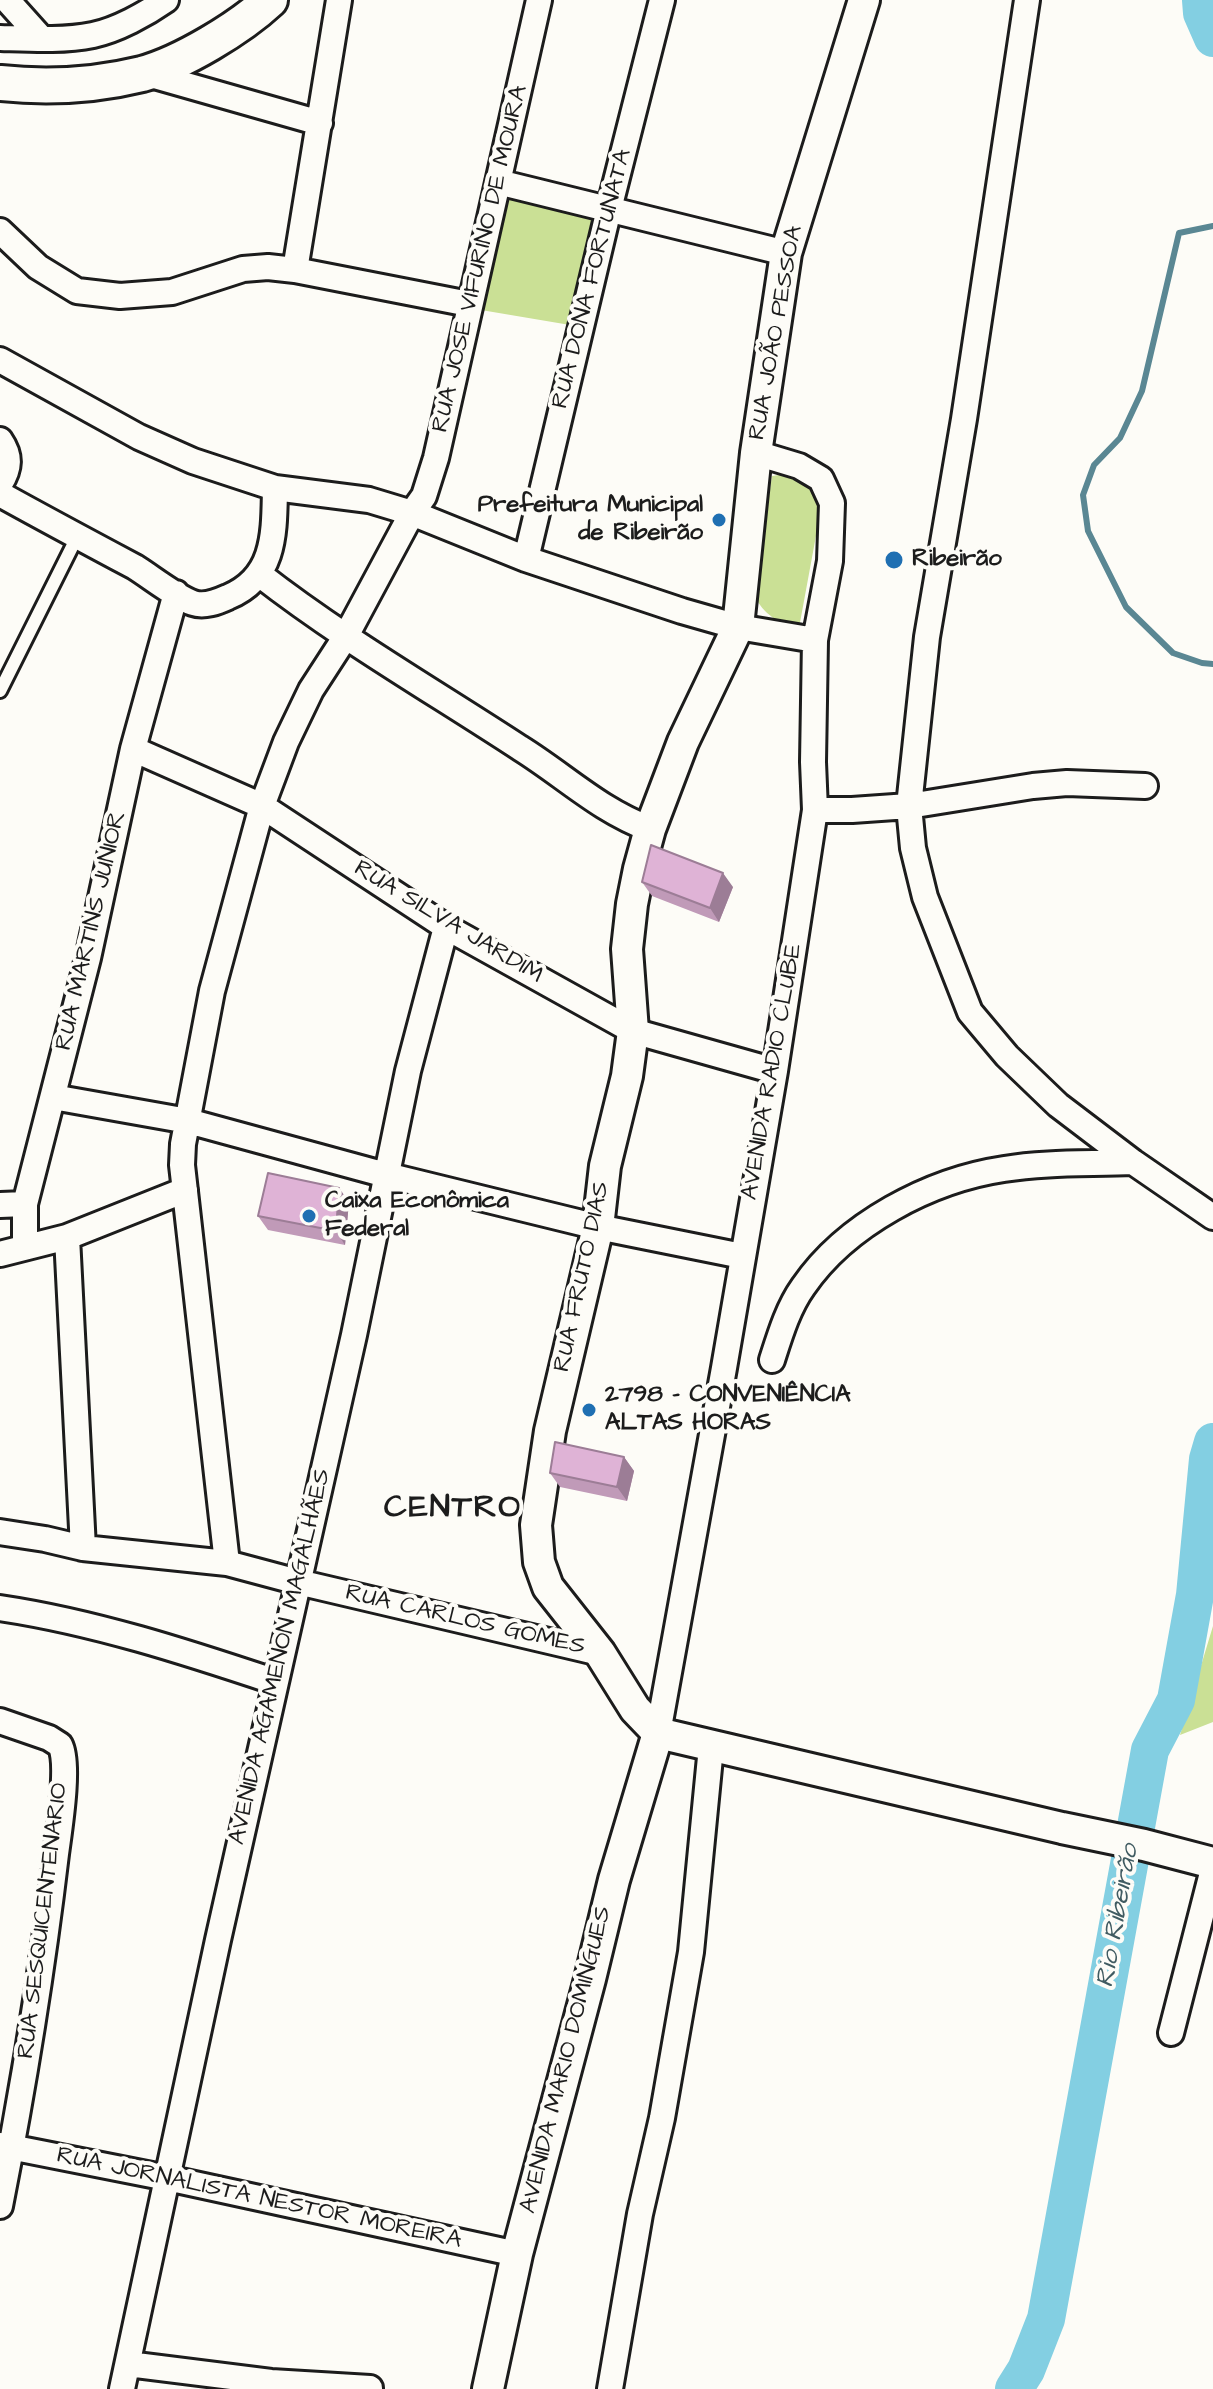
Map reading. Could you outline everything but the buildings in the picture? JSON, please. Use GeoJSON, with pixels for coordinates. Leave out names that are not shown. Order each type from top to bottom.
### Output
{"type":"FeatureCollection","features":[{"type":"Feature","properties":{"kind":"main road"},"geometry":{"type":"LineString","coordinates":[[0,83],[31,86],[102,81],[144,73],[196,51],[256,13],[270,0]]}},
{"type":"Feature","properties":{"kind":"street"},"geometry":{"type":"LineString","coordinates":[[7,0],[42,39]]}},
{"type":"Feature","properties":{"kind":"street"},"geometry":{"type":"LineString","coordinates":[[0,38],[95,35],[145,14],[166,0]]}},
{"type":"Feature","properties":{"kind":"street"},"geometry":{"type":"LineString","coordinates":[[295,270],[339,0]]}},
{"type":"Feature","properties":{"kind":"street","name":"RUA JOSE VIFURINO DE MOURA"},"geometry":{"type":"LineString","coordinates":[[227,1563],[182,1165],[183,1144],[212,991],[262,806],[286,742],[311,690],[346,636],[424,496],[436,458],[539,0]]}},
{"type":"Feature","properties":{"kind":"street","name":"RUA DONA FORTUNATA"},"geometry":{"type":"LineString","coordinates":[[526,559],[662,0]]}},
{"type":"Feature","properties":{"kind":"street","name":"RUA JOÃO PESSOA"},"geometry":{"type":"LineString","coordinates":[[650,829],[683,742],[738,627],[756,453],[786,253],[864,0]]}},
{"type":"Feature","properties":{"kind":"street"},"geometry":{"type":"LineString","coordinates":[[1027,0],[964,419],[927,637],[909,806],[913,848],[925,897],[970,1012],[1007,1056],[1058,1105],[1213,1217]]}},
{"type":"Feature","properties":{"kind":"street"},"geometry":{"type":"LineString","coordinates":[[144,73],[320,123]]}},
{"type":"Feature","properties":{"kind":"street"},"geometry":{"type":"LineString","coordinates":[[498,182],[786,253]]}},
{"type":"Feature","properties":{"kind":"street"},"geometry":{"type":"LineString","coordinates":[[0,231],[38,267],[77,291],[120,296],[172,292],[243,269],[268,267],[469,304]]}},
{"type":"Feature","properties":{"kind":"street"},"geometry":{"type":"LineString","coordinates":[[0,360],[139,437],[193,461],[275,488],[356,498],[412,513],[526,559],[682,611],[738,627],[815,640]]}},
{"type":"Feature","properties":{"kind":"street"},"geometry":{"type":"LineString","coordinates":[[0,440],[9,460],[7,473],[0,484]]}},
{"type":"Feature","properties":{"kind":"street","name":"AVENIDA RADIO CLUBE"},"geometry":{"type":"LineString","coordinates":[[658,1733],[775,1071],[815,810],[815,640],[830,561],[832,503],[821,479],[799,466],[756,453]]}},
{"type":"Feature","properties":{"kind":"street"},"geometry":{"type":"LineString","coordinates":[[0,494],[138,569],[193,603],[214,604],[239,593],[259,574],[270,552],[275,488]]}},
{"type":"Feature","properties":{"kind":"street"},"geometry":{"type":"LineString","coordinates":[[259,574],[346,636],[526,751],[612,813],[650,829]]}},
{"type":"Feature","properties":{"kind":"street","name":"RUA MARTINS JUNIOR"},"geometry":{"type":"LineString","coordinates":[[25,1247],[25,1204],[88,958],[133,749],[176,593]]}},
{"type":"Feature","properties":{"kind":"street","name":"RUA SILVA JARDIM"},"geometry":{"type":"LineString","coordinates":[[133,749],[262,806],[446,927],[633,1031],[775,1071]]}},
{"type":"Feature","properties":{"kind":"street"},"geometry":{"type":"LineString","coordinates":[[815,810],[909,806],[1067,783],[1145,786]]}},
{"type":"Feature","properties":{"kind":"street","name":"RUA FRUTO DIAS"},"geometry":{"type":"LineString","coordinates":[[650,829],[632,904],[627,949],[633,1031],[627,1076],[605,1166],[598,1227],[550,1431],[536,1525],[539,1562],[548,1587],[600,1653],[635,1709],[658,1733]]}},
{"type":"Feature","properties":{"kind":"street","name":"AVENIDA AGAMENON MAGALHÃES"},"geometry":{"type":"LineString","coordinates":[[122,2389],[354,1335],[408,1071],[446,927]]}},
{"type":"Feature","properties":{"kind":"street"},"geometry":{"type":"LineString","coordinates":[[53,1097],[188,1121],[386,1175],[598,1227],[742,1256]]}},
{"type":"Feature","properties":{"kind":"street"},"geometry":{"type":"LineString","coordinates":[[772,1360],[801,1289],[838,1247],[871,1220],[966,1177],[1005,1169],[1133,1162]]}},
{"type":"Feature","properties":{"kind":"street"},"geometry":{"type":"LineString","coordinates":[[0,1254],[67,1237],[185,1190]]}},
{"type":"Feature","properties":{"kind":"street"},"geometry":{"type":"LineString","coordinates":[[0,1205],[25,1204]]}},
{"type":"Feature","properties":{"kind":"street"},"geometry":{"type":"LineString","coordinates":[[67,1237],[83,1548]]}},
{"type":"Feature","properties":{"kind":"street","name":"RUA CARLOS GOMES"},"geometry":{"type":"LineString","coordinates":[[0,1532],[83,1548],[227,1563],[600,1653]]}},
{"type":"Feature","properties":{"kind":"street"},"geometry":{"type":"LineString","coordinates":[[0,1608],[122,1635],[276,1682]]}},
{"type":"Feature","properties":{"kind":"street","name":"RUA SESQUICENTENARIO"},"geometry":{"type":"LineString","coordinates":[[0,1721],[49,1738],[63,1751],[60,1824],[44,1957],[6,2147],[0,2206]]}},
{"type":"Feature","properties":{"kind":"street"},"geometry":{"type":"LineString","coordinates":[[658,1733],[1144,1845],[1213,1866],[1171,2033]]}},
{"type":"Feature","properties":{"kind":"street","name":"AVENIDA MARIO DOMINGUES"},"geometry":{"type":"LineString","coordinates":[[488,2389],[517,2254],[614,1880],[658,1733]]}},
{"type":"Feature","properties":{"kind":"street"},"geometry":{"type":"LineString","coordinates":[[610,2389],[691,1952],[711,1747]]}},
{"type":"Feature","properties":{"kind":"street","name":"RUA JORNALISTA NESTOR MOREIRA"},"geometry":{"type":"LineString","coordinates":[[6,2147],[167,2178],[517,2254]]}},
{"type":"Feature","properties":{"kind":"street"},"geometry":{"type":"LineString","coordinates":[[128,2364],[211,2376],[370,2388]]}},
{"type":"Feature","properties":{"kind":"lane"},"geometry":{"type":"LineString","coordinates":[[0,691],[77,537]]}},
{"type":"Feature","properties":{"kind":"green space"},"geometry":{"type":"Polygon","coordinates":[[[508,199],[596,216],[570,325],[481,310],[508,199]]]}},
{"type":"Feature","properties":{"kind":"green space"},"geometry":{"type":"Polygon","coordinates":[[[786,474],[813,485],[820,498],[820,514],[799,628],[772,617],[754,595],[772,476],[786,474]]]}},
{"type":"Feature","properties":{"kind":"green space"},"geometry":{"type":"Polygon","coordinates":[[[1213,1626],[1213,1722],[1180,1735],[1213,1626]]]}},
{"type":"Feature","properties":{"kind":"waterway","name":"Rio Ribeirão"},"geometry":{"type":"LineString","coordinates":[[1201,0],[1202,13],[1213,38]]}},
{"type":"Feature","properties":{"kind":"waterway"},"geometry":{"type":"LineString","coordinates":[[1213,226],[1179,233],[1142,391],[1120,438],[1094,465],[1083,495],[1088,531],[1126,607],[1173,653],[1213,664]]}},
{"type":"Feature","properties":{"kind":"waterway","name":"Rio Ribeirão"},"geometry":{"type":"LineString","coordinates":[[1014,2389],[1026,2370],[1046,2319],[1150,1750],[1176,1700],[1195,1595],[1208,1459],[1213,1442]]}},
{"type":"Feature","properties":{"kind":"place","name":"Prefeitura Municipal de Ribeirão"},"geometry":{"type":"Point","coordinates":[719,520]}},
{"type":"Feature","properties":{"kind":"place","name":"Ribeirão"},"geometry":{"type":"Point","coordinates":[894,560]}},
{"type":"Feature","properties":{"kind":"place","name":"Caixa Econômica Federal"},"geometry":{"type":"Point","coordinates":[309,1216]}},
{"type":"Feature","properties":{"kind":"place","name":"2798 - CONVENIÊNCIA ALTAS HORAS"},"geometry":{"type":"Point","coordinates":[589,1410]}},
{"type":"Feature","properties":{"kind":"district","name":"CENTRO"},"geometry":{"type":"Point","coordinates":[453,1509]}}]}
